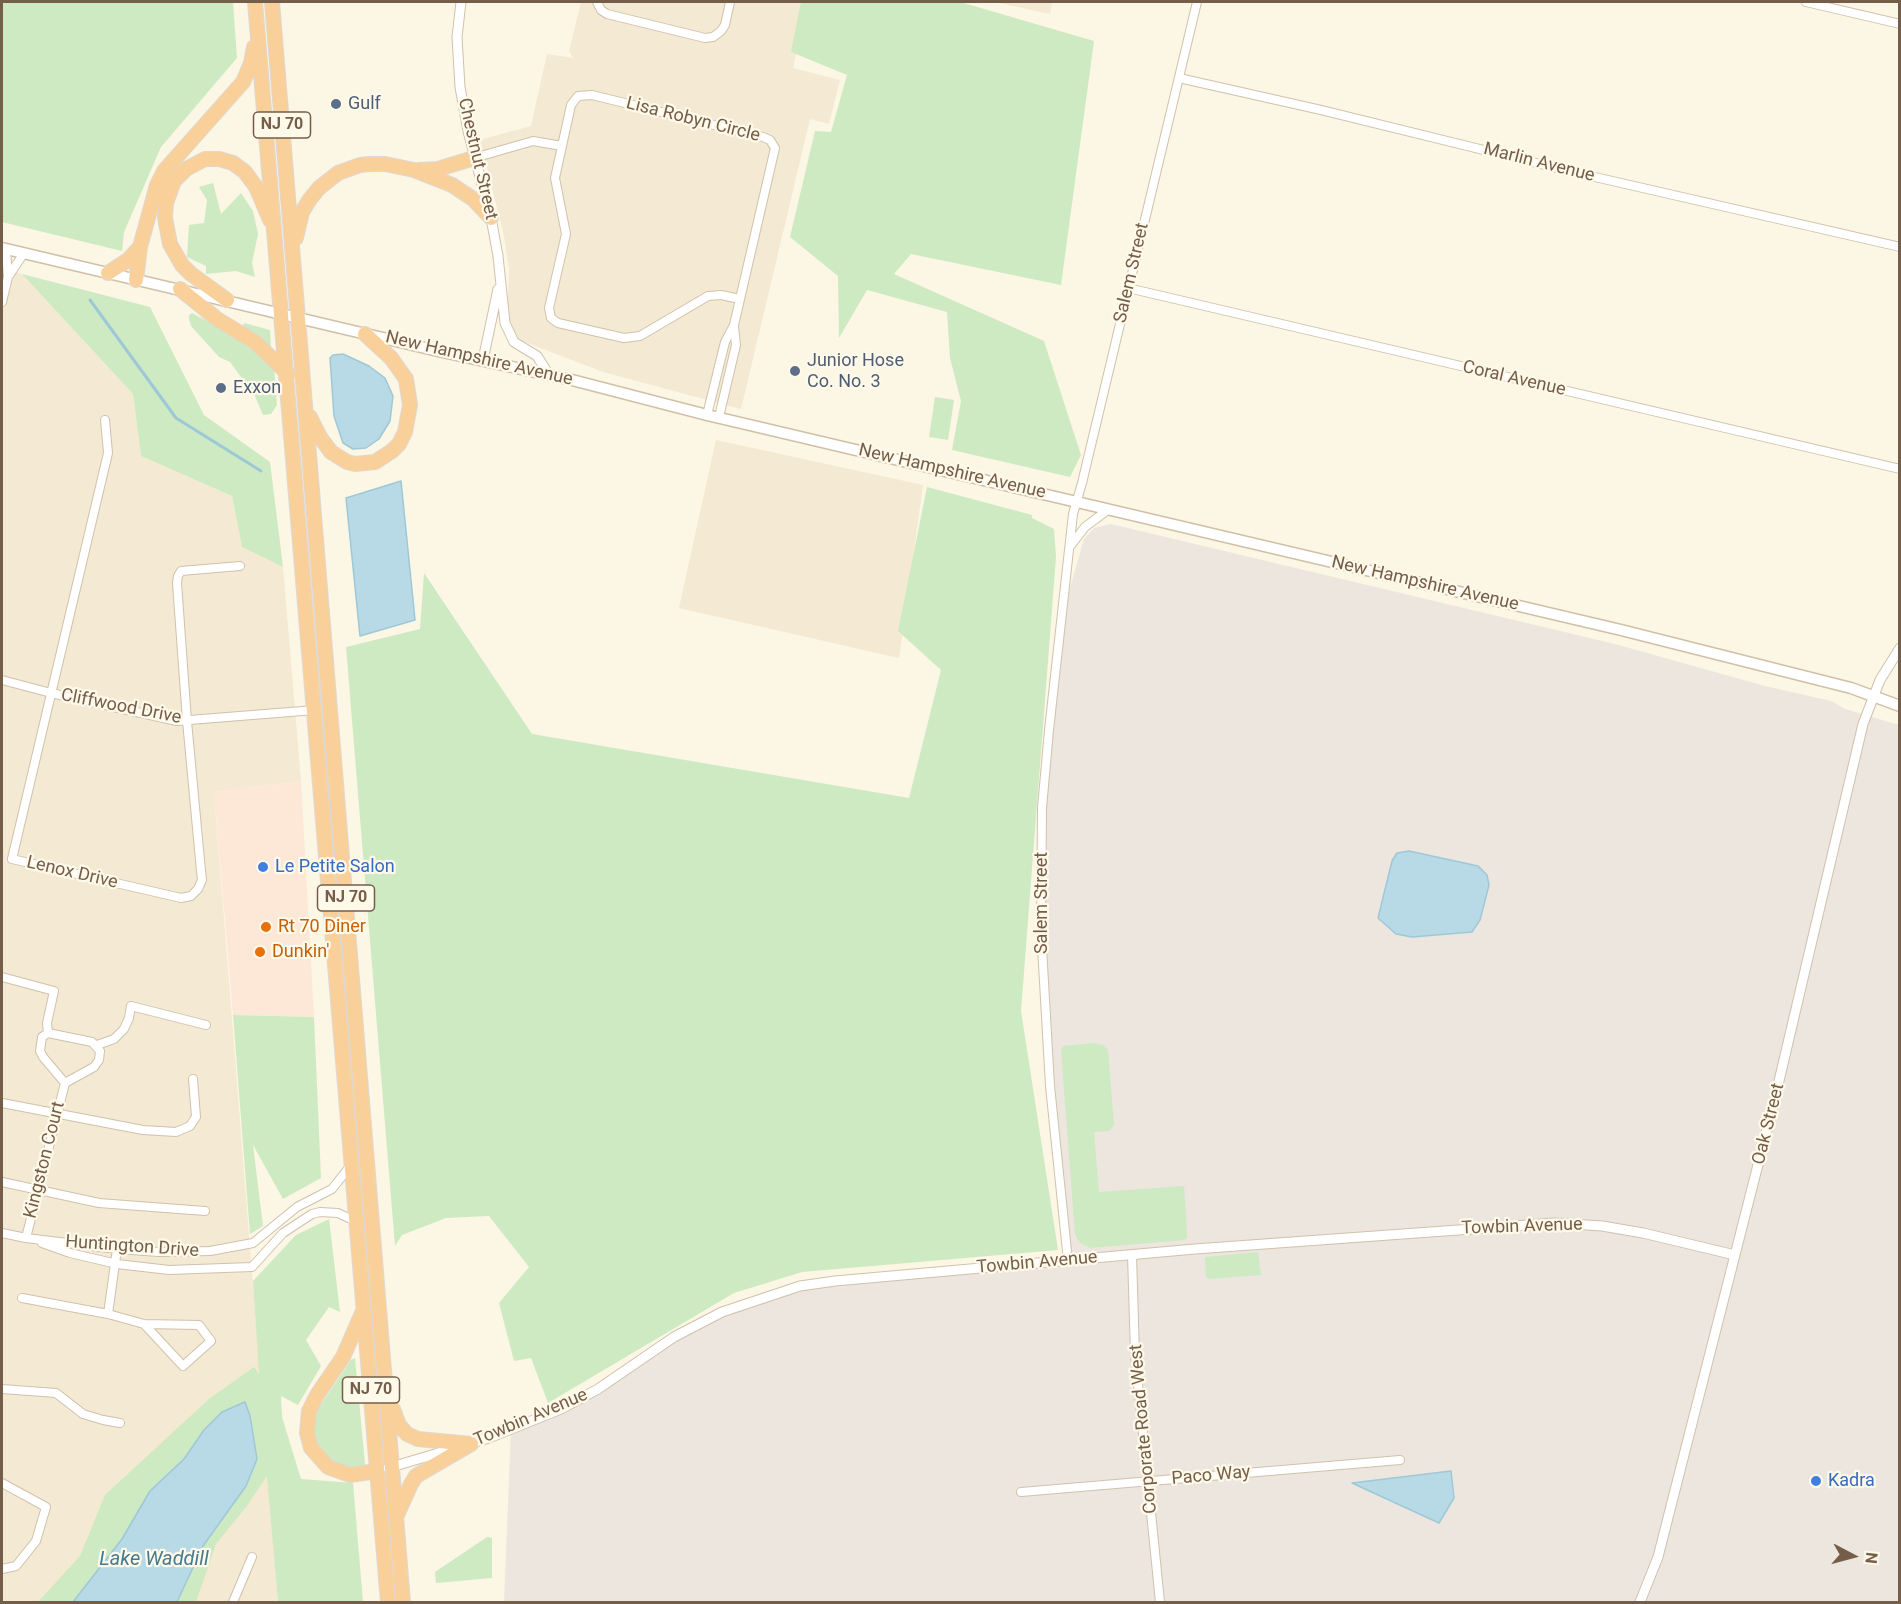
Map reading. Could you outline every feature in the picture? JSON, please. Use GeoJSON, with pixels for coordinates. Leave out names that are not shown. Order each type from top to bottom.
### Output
{"type":"FeatureCollection","features":[{"type":"Feature","properties":{"kind":"highway","name":"NJ 70"},"geometry":{"type":"LineString","coordinates":[[255,2],[288,374],[388,1602]]}},
{"type":"Feature","properties":{"kind":"highway","name":"NJ 70"},"geometry":{"type":"LineString","coordinates":[[272,2],[403,1602]]}},
{"type":"Feature","properties":{"kind":"highway"},"geometry":{"type":"LineString","coordinates":[[136,280],[140,247],[152,196],[164,171],[243,82],[251,63],[258,27]]}},
{"type":"Feature","properties":{"kind":"highway"},"geometry":{"type":"LineString","coordinates":[[414,170],[438,169],[474,158]]}},
{"type":"Feature","properties":{"kind":"highway"},"geometry":{"type":"LineString","coordinates":[[227,300],[191,274],[182,265],[170,244],[165,218],[166,203],[174,181],[186,169],[205,159],[219,159],[233,163],[245,172],[256,187],[275,236]]}},
{"type":"Feature","properties":{"kind":"highway"},"geometry":{"type":"LineString","coordinates":[[293,249],[302,212],[310,198],[338,173],[360,165],[385,164],[414,170],[452,185],[473,199],[491,218]]}},
{"type":"Feature","properties":{"kind":"highway"},"geometry":{"type":"LineString","coordinates":[[108,273],[128,260],[140,247]]}},
{"type":"Feature","properties":{"kind":"highway"},"geometry":{"type":"LineString","coordinates":[[180,290],[217,319],[255,342],[288,374]]}},
{"type":"Feature","properties":{"kind":"highway"},"geometry":{"type":"LineString","coordinates":[[306,411],[331,452],[347,462],[355,464],[375,462],[399,444],[405,432],[410,405],[406,379],[391,358],[365,334]]}},
{"type":"Feature","properties":{"kind":"highway"},"geometry":{"type":"LineString","coordinates":[[364,1308],[350,1344],[309,1411],[306,1433],[311,1448],[328,1467],[350,1475],[377,1472]]}},
{"type":"Feature","properties":{"kind":"highway"},"geometry":{"type":"LineString","coordinates":[[386,1386],[399,1425],[407,1434],[424,1441],[471,1444]]}},
{"type":"Feature","properties":{"kind":"highway"},"geometry":{"type":"LineString","coordinates":[[396,1517],[416,1476],[471,1444]]}},
{"type":"Feature","properties":{"kind":"main road","name":"New Hampshire Avenue"},"geometry":{"type":"LineString","coordinates":[[4,248],[1621,630],[1843,686],[1899,706]]}},
{"type":"Feature","properties":{"kind":"street","name":"Chestnut Street"},"geometry":{"type":"LineString","coordinates":[[461,2],[457,37],[460,87],[474,158],[491,218],[505,323],[514,342],[537,356],[549,375]]}},
{"type":"Feature","properties":{"kind":"street"},"geometry":{"type":"LineString","coordinates":[[597,2],[601,10],[608,14],[705,38],[713,37],[721,31],[730,2]]}},
{"type":"Feature","properties":{"kind":"street","name":"Salem Street"},"geometry":{"type":"LineString","coordinates":[[1068,1261],[1050,1086],[1041,919],[1042,808],[1049,730],[1071,545],[1070,533],[1076,501],[1197,2]]}},
{"type":"Feature","properties":{"kind":"street"},"geometry":{"type":"LineString","coordinates":[[1806,2],[1899,24]]}},
{"type":"Feature","properties":{"kind":"street","name":"Marlin Avenue"},"geometry":{"type":"LineString","coordinates":[[1179,78],[1332,112],[1573,172],[1899,247]]}},
{"type":"Feature","properties":{"kind":"street","name":"Lisa Robyn Circle"},"geometry":{"type":"LineString","coordinates":[[707,415],[725,342],[734,325],[775,148],[770,140],[615,100],[582,94],[575,99],[555,178],[566,234],[549,312],[553,320],[613,336],[640,336],[708,297],[721,295],[740,299]]}},
{"type":"Feature","properties":{"kind":"street"},"geometry":{"type":"LineString","coordinates":[[474,158],[533,141],[562,146]]}},
{"type":"Feature","properties":{"kind":"street"},"geometry":{"type":"LineString","coordinates":[[4,248],[8,277]]}},
{"type":"Feature","properties":{"kind":"street"},"geometry":{"type":"LineString","coordinates":[[2,302],[8,277],[24,253]]}},
{"type":"Feature","properties":{"kind":"street","name":"Chestnut Street"},"geometry":{"type":"LineString","coordinates":[[483,360],[500,281]]}},
{"type":"Feature","properties":{"kind":"street","name":"Coral Avenue"},"geometry":{"type":"LineString","coordinates":[[1128,288],[1899,469]]}},
{"type":"Feature","properties":{"kind":"street","name":"Lisa Robyn Circle"},"geometry":{"type":"LineString","coordinates":[[719,417],[736,345],[734,325]]}},
{"type":"Feature","properties":{"kind":"street","name":"Lenox Drive"},"geometry":{"type":"LineString","coordinates":[[105,420],[108,453],[12,859],[181,898],[195,893],[202,880],[187,721],[178,576],[181,571],[240,566]]}},
{"type":"Feature","properties":{"kind":"street"},"geometry":{"type":"LineString","coordinates":[[1071,545],[1078,533],[1109,509]]}},
{"type":"Feature","properties":{"kind":"street","name":"Oak Street"},"geometry":{"type":"LineString","coordinates":[[1640,1602],[1658,1557],[1775,1098],[1863,724],[1880,680],[1899,648]]}},
{"type":"Feature","properties":{"kind":"street","name":"Cliffwood Drive"},"geometry":{"type":"LineString","coordinates":[[2,680],[177,721],[315,710]]}},
{"type":"Feature","properties":{"kind":"street"},"geometry":{"type":"LineString","coordinates":[[2,977],[54,991],[47,1023],[48,1033],[97,1045],[114,1039],[124,1029],[131,1006],[206,1025]]}},
{"type":"Feature","properties":{"kind":"street","name":"Kingston Court"},"geometry":{"type":"LineString","coordinates":[[48,1033],[42,1037],[40,1051],[65,1083]]}},
{"type":"Feature","properties":{"kind":"street","name":"Kingston Court"},"geometry":{"type":"LineString","coordinates":[[26,1238],[65,1083],[94,1067],[99,1060],[100,1051],[97,1045]]}},
{"type":"Feature","properties":{"kind":"street"},"geometry":{"type":"LineString","coordinates":[[2,1103],[143,1130],[176,1132],[190,1126],[196,1117],[193,1079]]}},
{"type":"Feature","properties":{"kind":"street","name":"Huntington Drive"},"geometry":{"type":"LineString","coordinates":[[2,1233],[117,1250],[210,1251],[253,1243],[297,1207],[332,1189],[352,1164]]}},
{"type":"Feature","properties":{"kind":"street"},"geometry":{"type":"LineString","coordinates":[[2,1182],[99,1203],[205,1211]]}},
{"type":"Feature","properties":{"kind":"street","name":"Huntington Drive"},"geometry":{"type":"LineString","coordinates":[[26,1238],[70,1253],[117,1264],[169,1270],[252,1267],[283,1233],[312,1214],[338,1213],[357,1222]]}},
{"type":"Feature","properties":{"kind":"street","name":"Towbin Avenue"},"geometry":{"type":"LineString","coordinates":[[377,1472],[471,1444],[561,1409],[598,1389],[674,1338],[722,1312],[800,1286],[1132,1255],[1555,1223],[1602,1226],[1643,1233],[1735,1255]]}},
{"type":"Feature","properties":{"kind":"street"},"geometry":{"type":"LineString","coordinates":[[108,1314],[117,1264],[117,1250]]}},
{"type":"Feature","properties":{"kind":"street","name":"Corporate Road West"},"geometry":{"type":"LineString","coordinates":[[1132,1255],[1135,1354],[1160,1602]]}},
{"type":"Feature","properties":{"kind":"street"},"geometry":{"type":"LineString","coordinates":[[22,1298],[108,1314],[144,1324],[199,1325],[211,1341],[183,1366],[144,1324]]}},
{"type":"Feature","properties":{"kind":"street"},"geometry":{"type":"LineString","coordinates":[[2,1389],[56,1393],[83,1414],[120,1423]]}},
{"type":"Feature","properties":{"kind":"street","name":"Paco Way"},"geometry":{"type":"LineString","coordinates":[[1021,1491],[1400,1460]]}},
{"type":"Feature","properties":{"kind":"street"},"geometry":{"type":"LineString","coordinates":[[2,1483],[46,1508],[36,1541],[16,1566],[2,1569]]}},
{"type":"Feature","properties":{"kind":"street"},"geometry":{"type":"LineString","coordinates":[[233,1602],[252,1557]]}},
{"type":"Feature","properties":{"kind":"shaded area"},"geometry":{"type":"Polygon","coordinates":[[[581,2],[807,2],[793,68],[840,80],[829,124],[810,119],[741,409],[603,372],[520,340],[504,323],[509,269],[504,236],[480,140],[531,126],[547,54],[573,58],[569,51],[581,2]]]}},
{"type":"Feature","properties":{"kind":"shaded area"},"geometry":{"type":"Polygon","coordinates":[[[995,2],[1052,2],[1050,14],[995,2]]]}},
{"type":"Feature","properties":{"kind":"shaded area"},"geometry":{"type":"Polygon","coordinates":[[[2,269],[22,274],[133,394],[141,456],[232,496],[242,547],[283,567],[301,781],[214,792],[278,1602],[2,1602],[2,269]]]}},
{"type":"Feature","properties":{"kind":"shaded area"},"geometry":{"type":"Polygon","coordinates":[[[716,440],[923,485],[899,658],[679,608],[716,440]]]}},
{"type":"Feature","properties":{"kind":"shaded area"},"geometry":{"type":"Polygon","coordinates":[[[1111,524],[1615,644],[1765,686],[1831,701],[1845,709],[1899,725],[1899,1602],[504,1602],[511,1429],[561,1409],[722,1312],[800,1286],[1067,1261],[1045,1012],[1042,808],[1063,612],[1084,539],[1094,528],[1111,524]]]}},
{"type":"Feature","properties":{"kind":"shaded area"},"geometry":{"type":"Polygon","coordinates":[[[301,781],[314,1017],[233,1015],[214,792],[301,781]]]}},
{"type":"Feature","properties":{"kind":"green space"},"geometry":{"type":"Polygon","coordinates":[[[2,2],[233,2],[237,58],[161,147],[124,232],[122,251],[2,222],[2,2]]]}},
{"type":"Feature","properties":{"kind":"green space"},"geometry":{"type":"Polygon","coordinates":[[[801,2],[960,2],[1094,41],[1061,285],[911,254],[894,274],[1044,341],[1081,455],[1070,477],[952,450],[961,401],[950,358],[947,312],[867,290],[839,338],[838,276],[790,237],[815,131],[831,132],[847,75],[791,52],[801,2]]]}},
{"type":"Feature","properties":{"kind":"green space"},"geometry":{"type":"Polygon","coordinates":[[[213,183],[221,214],[241,193],[253,211],[258,234],[252,263],[255,277],[236,271],[206,274],[206,266],[187,257],[189,225],[204,223],[207,200],[199,187],[213,183]]]}},
{"type":"Feature","properties":{"kind":"green space"},"geometry":{"type":"Polygon","coordinates":[[[22,274],[150,307],[204,415],[270,462],[283,567],[242,547],[232,496],[141,456],[133,394],[22,274]]]}},
{"type":"Feature","properties":{"kind":"green space"},"geometry":{"type":"Polygon","coordinates":[[[192,313],[242,339],[274,368],[277,405],[271,414],[263,415],[255,396],[230,362],[219,357],[191,326],[189,315],[192,313]]]}},
{"type":"Feature","properties":{"kind":"green space"},"geometry":{"type":"Polygon","coordinates":[[[244,323],[270,330],[271,348],[243,326],[244,323]]]}},
{"type":"Feature","properties":{"kind":"green space"},"geometry":{"type":"Polygon","coordinates":[[[935,397],[954,400],[948,440],[929,437],[935,397]]]}},
{"type":"Feature","properties":{"kind":"green space"},"geometry":{"type":"Polygon","coordinates":[[[927,487],[1032,515],[1032,518],[1054,529],[1056,557],[1021,1011],[1058,1250],[802,1272],[734,1293],[548,1403],[531,1358],[514,1361],[499,1303],[529,1267],[489,1216],[446,1218],[402,1235],[395,1246],[346,647],[420,629],[424,573],[532,734],[909,798],[941,670],[898,631],[927,487]]]}},
{"type":"Feature","properties":{"kind":"green space"},"geometry":{"type":"Polygon","coordinates":[[[233,1015],[314,1017],[321,1178],[283,1199],[253,1145],[263,1226],[250,1234],[233,1015]]]}},
{"type":"Feature","properties":{"kind":"green space"},"geometry":{"type":"Polygon","coordinates":[[[1094,1043],[1103,1045],[1108,1050],[1114,1125],[1109,1131],[1094,1132],[1099,1192],[1184,1186],[1187,1238],[1184,1240],[1090,1248],[1080,1243],[1075,1234],[1061,1051],[1063,1046],[1094,1043]]]}},
{"type":"Feature","properties":{"kind":"green space"},"geometry":{"type":"Polygon","coordinates":[[[329,1219],[340,1312],[329,1307],[306,1340],[321,1366],[298,1405],[281,1396],[282,1417],[301,1479],[353,1483],[363,1602],[278,1602],[267,1476],[216,1544],[196,1602],[177,1602],[203,1546],[246,1486],[204,1430],[184,1459],[150,1491],[122,1539],[76,1600],[73,1602],[38,1602],[80,1556],[105,1495],[209,1399],[254,1367],[259,1374],[253,1281],[296,1235],[329,1219]]]}},
{"type":"Feature","properties":{"kind":"green space"},"geometry":{"type":"Polygon","coordinates":[[[1258,1252],[1261,1275],[1209,1279],[1206,1277],[1205,1257],[1258,1252]]]}},
{"type":"Feature","properties":{"kind":"green space"},"geometry":{"type":"Polygon","coordinates":[[[355,1358],[365,1464],[355,1468],[341,1466],[324,1455],[318,1446],[314,1430],[315,1417],[321,1404],[351,1360],[355,1358]]]}},
{"type":"Feature","properties":{"kind":"green space"},"geometry":{"type":"Polygon","coordinates":[[[487,1537],[492,1538],[492,1578],[436,1583],[435,1572],[487,1537]]]}},
{"type":"Feature","properties":{"kind":"water"},"geometry":{"type":"Polygon","coordinates":[[[343,354],[369,366],[385,378],[393,396],[390,421],[379,439],[366,448],[353,449],[343,443],[334,416],[330,358],[333,355],[343,354]]]}},
{"type":"Feature","properties":{"kind":"water"},"geometry":{"type":"Polygon","coordinates":[[[401,481],[415,620],[360,636],[346,498],[401,481]]]}},
{"type":"Feature","properties":{"kind":"water"},"geometry":{"type":"Polygon","coordinates":[[[1409,851],[1478,866],[1487,875],[1489,885],[1480,920],[1472,932],[1412,937],[1396,934],[1378,918],[1392,861],[1397,853],[1409,851]]]}},
{"type":"Feature","properties":{"kind":"water","name":"Lake Waddill"},"geometry":{"type":"Polygon","coordinates":[[[245,1402],[250,1416],[257,1459],[246,1486],[203,1546],[177,1602],[73,1602],[122,1539],[150,1491],[184,1459],[204,1430],[222,1412],[245,1402]]]}},
{"type":"Feature","properties":{"kind":"water"},"geometry":{"type":"Polygon","coordinates":[[[1451,1471],[1454,1498],[1439,1523],[1352,1483],[1451,1471]]]}},
{"type":"Feature","properties":{"kind":"waterway"},"geometry":{"type":"LineString","coordinates":[[90,300],[176,418],[261,471]]}},
{"type":"Feature","properties":{"kind":"place","name":"Gulf"},"geometry":{"type":"Point","coordinates":[336,104]}},
{"type":"Feature","properties":{"kind":"place","name":"Junior Hose Co. No. 3"},"geometry":{"type":"Point","coordinates":[795,371]}},
{"type":"Feature","properties":{"kind":"place","name":"Exxon"},"geometry":{"type":"Point","coordinates":[221,388]}},
{"type":"Feature","properties":{"kind":"place","name":"Le Petite Salon"},"geometry":{"type":"Point","coordinates":[263,867]}},
{"type":"Feature","properties":{"kind":"place","name":"Rt 70 Diner"},"geometry":{"type":"Point","coordinates":[266,927]}},
{"type":"Feature","properties":{"kind":"place","name":"Dunkin'"},"geometry":{"type":"Point","coordinates":[260,952]}},
{"type":"Feature","properties":{"kind":"place","name":"Kadra"},"geometry":{"type":"Point","coordinates":[1816,1481]}}]}
